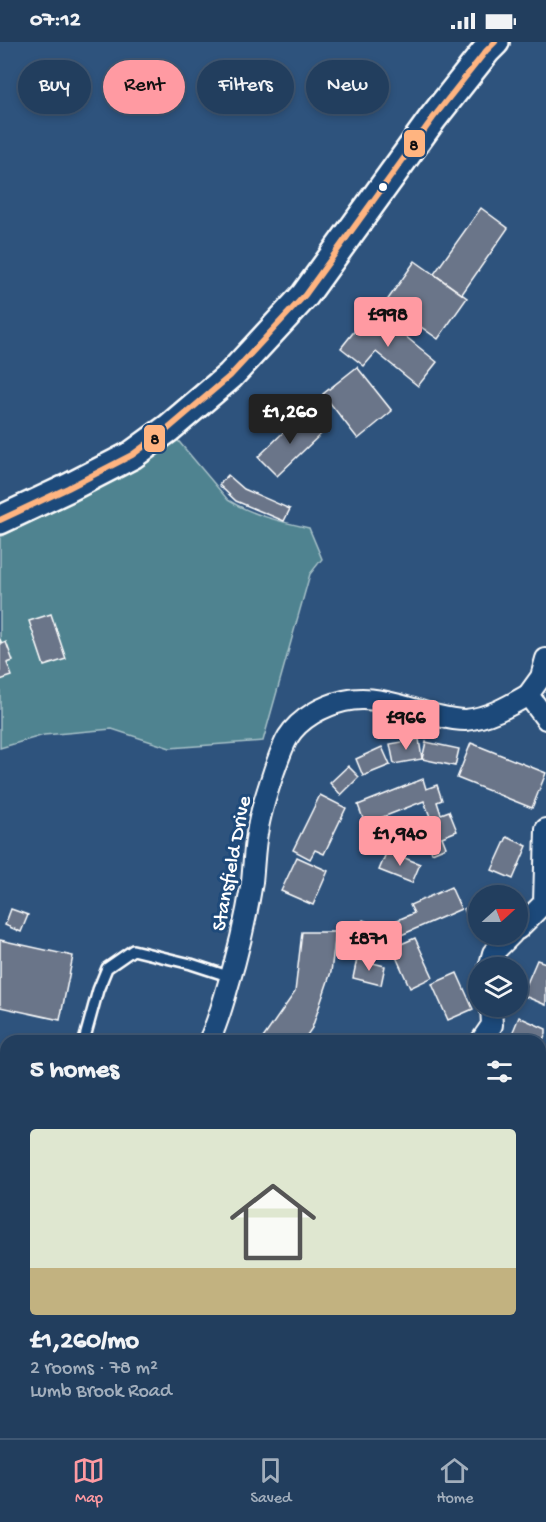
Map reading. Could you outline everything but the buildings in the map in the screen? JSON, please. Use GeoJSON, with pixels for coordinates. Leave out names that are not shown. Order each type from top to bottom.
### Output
{"type":"FeatureCollection","features":[{"type":"Feature","properties":{"kind":"street"},"geometry":{"type":"LineString","coordinates":[[0,520],[132,455],[169,428],[230,376],[305,295],[433,118],[495,42]]}},
{"type":"Feature","properties":{"kind":"street"},"geometry":{"type":"LineString","coordinates":[[546,659],[541,677],[528,695],[546,719]]}},
{"type":"Feature","properties":{"kind":"street","name":"Stansfield Drive"},"geometry":{"type":"LineString","coordinates":[[212,1035],[231,977],[243,928],[252,882],[257,829],[266,794],[283,747],[297,727],[322,709],[348,700],[364,698],[379,700],[446,718],[465,720],[488,715],[528,695]]}},
{"type":"Feature","properties":{"kind":"street"},"geometry":{"type":"LineString","coordinates":[[528,919],[544,903],[546,830]]}},
{"type":"Feature","properties":{"kind":"street"},"geometry":{"type":"LineString","coordinates":[[492,957],[493,952],[500,945]]}},
{"type":"Feature","properties":{"kind":"street"},"geometry":{"type":"LineString","coordinates":[[485,1035],[492,1025],[492,1017]]}},
{"type":"Feature","properties":{"kind":"lane"},"geometry":{"type":"LineString","coordinates":[[86,1035],[98,990],[107,968],[133,950],[191,964],[231,977]]}},
{"type":"Feature","properties":{"kind":"green space"},"geometry":{"type":"Polygon","coordinates":[[[175,437],[228,500],[257,514],[309,528],[322,559],[310,574],[263,741],[170,748],[112,729],[44,735],[0,748],[0,537],[83,497],[175,437]]]}},
{"type":"Feature","properties":{"kind":"transit line","name":"8"},"geometry":{"type":"LineString","coordinates":[[0,520],[132,455],[169,428],[230,376],[305,295],[433,118],[495,42]]}}]}
